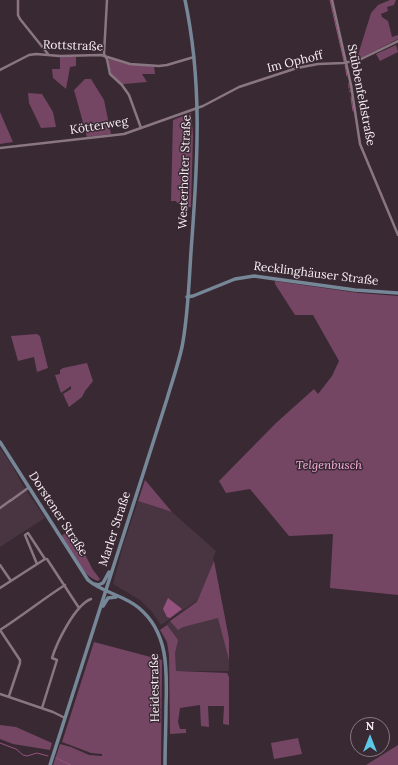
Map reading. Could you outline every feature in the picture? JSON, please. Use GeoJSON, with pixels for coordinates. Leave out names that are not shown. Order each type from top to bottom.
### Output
{"type":"FeatureCollection","features":[{"type":"Feature","properties":{"kind":"main road","name":"Westerholter Straße"},"geometry":{"type":"LineString","coordinates":[[185,0],[194,56],[198,158],[187,297]]}},
{"type":"Feature","properties":{"kind":"main road","name":"Recklinghäuser Straße"},"geometry":{"type":"LineString","coordinates":[[187,297],[235,279],[254,276],[263,276],[355,290],[398,293]]}},
{"type":"Feature","properties":{"kind":"main road","name":"Marler Straße"},"geometry":{"type":"LineString","coordinates":[[50,765],[177,367],[184,333],[187,297]]}},
{"type":"Feature","properties":{"kind":"main road","name":"Dorstener Straße"},"geometry":{"type":"LineString","coordinates":[[0,442],[88,580],[95,586],[106,591]]}},
{"type":"Feature","properties":{"kind":"main road"},"geometry":{"type":"LineString","coordinates":[[88,580],[98,585],[102,583],[114,565]]}},
{"type":"Feature","properties":{"kind":"main road","name":"Heidestraße"},"geometry":{"type":"LineString","coordinates":[[106,591],[128,600],[138,607],[152,622],[161,638],[164,649],[167,686],[165,765]]}},
{"type":"Feature","properties":{"kind":"main road"},"geometry":{"type":"LineString","coordinates":[[97,618],[108,598],[113,596],[128,600]]}},
{"type":"Feature","properties":{"kind":"street"},"geometry":{"type":"LineString","coordinates":[[18,0],[18,15],[20,19],[48,55]]}},
{"type":"Feature","properties":{"kind":"street"},"geometry":{"type":"LineString","coordinates":[[106,0],[104,54],[106,56],[110,74],[122,85],[129,95],[141,128]]}},
{"type":"Feature","properties":{"kind":"street","name":"Stübbenfeldstraße"},"geometry":{"type":"LineString","coordinates":[[332,0],[351,85],[360,144],[398,235]]}},
{"type":"Feature","properties":{"kind":"street","name":"Im Ophoff"},"geometry":{"type":"LineString","coordinates":[[197,108],[232,90],[282,73],[318,64],[346,63],[359,60],[398,41]]}},
{"type":"Feature","properties":{"kind":"street","name":"Rottstraße"},"geometry":{"type":"LineString","coordinates":[[0,70],[29,55],[106,56],[130,64],[159,66],[167,65],[194,56]]}},
{"type":"Feature","properties":{"kind":"street","name":"Kötterweg"},"geometry":{"type":"LineString","coordinates":[[0,148],[118,134],[141,128],[197,108]]}},
{"type":"Feature","properties":{"kind":"street"},"geometry":{"type":"LineString","coordinates":[[0,508],[28,488]]}},
{"type":"Feature","properties":{"kind":"street"},"geometry":{"type":"LineString","coordinates":[[37,564],[25,535],[28,533],[79,608]]}},
{"type":"Feature","properties":{"kind":"street"},"geometry":{"type":"LineString","coordinates":[[0,588],[46,559]]}},
{"type":"Feature","properties":{"kind":"street"},"geometry":{"type":"LineString","coordinates":[[0,565],[11,581]]}},
{"type":"Feature","properties":{"kind":"street"},"geometry":{"type":"LineString","coordinates":[[8,696],[20,660],[0,630],[43,599],[65,586]]}},
{"type":"Feature","properties":{"kind":"street"},"geometry":{"type":"LineString","coordinates":[[42,708],[57,660],[52,658],[63,632],[79,608],[91,599]]}},
{"type":"Feature","properties":{"kind":"street"},"geometry":{"type":"LineString","coordinates":[[0,694],[42,708],[65,718]]}},
{"type":"Feature","properties":{"kind":"shaded area"},"geometry":{"type":"Polygon","coordinates":[[[0,448],[45,518],[0,547],[0,448]]]}},
{"type":"Feature","properties":{"kind":"shaded area"},"geometry":{"type":"Polygon","coordinates":[[[138,501],[172,512],[216,551],[213,558],[229,646],[229,671],[171,671],[167,642],[162,630],[170,621],[193,604],[198,598],[192,604],[161,625],[152,612],[140,600],[113,584],[122,549],[138,501]]]}},
{"type":"Feature","properties":{"kind":"shaded area"},"geometry":{"type":"Polygon","coordinates":[[[168,598],[182,609],[170,618],[167,617],[163,609],[168,598]]]}},
{"type":"Feature","properties":{"kind":"green space"},"geometry":{"type":"Polygon","coordinates":[[[390,0],[396,0],[394,5],[387,7],[388,11],[381,14],[382,17],[388,21],[392,37],[398,35],[398,39],[355,61],[371,13],[378,5],[390,0]]]}},
{"type":"Feature","properties":{"kind":"green space"},"geometry":{"type":"Polygon","coordinates":[[[396,45],[398,52],[380,61],[376,54],[396,45]]]}},
{"type":"Feature","properties":{"kind":"green space"},"geometry":{"type":"Polygon","coordinates":[[[60,57],[76,57],[76,66],[70,67],[66,89],[53,78],[52,69],[60,69],[60,57]]]}},
{"type":"Feature","properties":{"kind":"green space"},"geometry":{"type":"Polygon","coordinates":[[[111,59],[126,64],[154,66],[155,74],[142,74],[147,82],[122,85],[111,74],[108,60],[111,59]]]}},
{"type":"Feature","properties":{"kind":"green space"},"geometry":{"type":"Polygon","coordinates":[[[85,79],[91,79],[104,100],[111,134],[87,137],[74,90],[85,79]]]}},
{"type":"Feature","properties":{"kind":"green space"},"geometry":{"type":"Polygon","coordinates":[[[28,93],[42,94],[53,112],[56,127],[41,128],[29,103],[28,93]]]}},
{"type":"Feature","properties":{"kind":"green space"},"geometry":{"type":"Polygon","coordinates":[[[0,112],[13,142],[0,144],[0,112]]]}},
{"type":"Feature","properties":{"kind":"green space"},"geometry":{"type":"Polygon","coordinates":[[[191,113],[193,134],[191,207],[186,208],[176,201],[171,201],[173,120],[191,113]]]}},
{"type":"Feature","properties":{"kind":"green space","name":"Telgenbusch"},"geometry":{"type":"Polygon","coordinates":[[[275,281],[359,293],[398,296],[398,595],[330,588],[333,534],[289,536],[250,489],[226,493],[219,481],[276,423],[314,389],[318,394],[332,376],[339,361],[313,315],[295,315],[275,284],[275,281]]]}},
{"type":"Feature","properties":{"kind":"green space"},"geometry":{"type":"Polygon","coordinates":[[[37,334],[40,336],[48,368],[37,372],[34,357],[18,361],[11,336],[37,334]]]}},
{"type":"Feature","properties":{"kind":"green space"},"geometry":{"type":"Polygon","coordinates":[[[87,363],[93,381],[82,397],[69,407],[63,394],[71,389],[71,386],[61,393],[55,375],[60,374],[60,370],[63,368],[87,363]]]}},
{"type":"Feature","properties":{"kind":"green space"},"geometry":{"type":"Polygon","coordinates":[[[145,480],[172,512],[138,501],[145,480]]]}},
{"type":"Feature","properties":{"kind":"green space"},"geometry":{"type":"Polygon","coordinates":[[[72,529],[93,570],[100,579],[98,581],[92,578],[81,568],[61,536],[72,529]]]}},
{"type":"Feature","properties":{"kind":"green space"},"geometry":{"type":"Polygon","coordinates":[[[214,561],[229,639],[229,660],[218,618],[183,627],[178,630],[170,621],[197,602],[214,561]]]}},
{"type":"Feature","properties":{"kind":"green space"},"geometry":{"type":"Polygon","coordinates":[[[167,625],[178,640],[175,653],[176,671],[227,673],[229,677],[229,725],[223,724],[224,706],[208,706],[209,727],[201,726],[200,705],[180,708],[178,722],[180,729],[186,729],[186,733],[170,734],[169,654],[167,642],[160,630],[167,625]]]}},
{"type":"Feature","properties":{"kind":"green space"},"geometry":{"type":"Polygon","coordinates":[[[94,642],[162,660],[161,765],[53,765],[60,744],[89,755],[102,756],[102,754],[91,753],[62,742],[94,642]]]}},
{"type":"Feature","properties":{"kind":"green space"},"geometry":{"type":"Polygon","coordinates":[[[0,725],[16,727],[52,743],[50,750],[13,744],[0,739],[0,725]]]}},
{"type":"Feature","properties":{"kind":"green space"},"geometry":{"type":"Polygon","coordinates":[[[298,738],[302,754],[274,759],[271,743],[298,738]]]}},
{"type":"Feature","properties":{"kind":"green space"},"geometry":{"type":"Polygon","coordinates":[[[398,745],[398,765],[366,765],[379,757],[390,757],[390,750],[398,745]]]}},
{"type":"Feature","properties":{"kind":"waterway"},"geometry":{"type":"LineString","coordinates":[[330,0],[344,61]]}},
{"type":"Feature","properties":{"kind":"waterway"},"geometry":{"type":"LineString","coordinates":[[345,65],[347,76]]}},
{"type":"Feature","properties":{"kind":"waterway"},"geometry":{"type":"LineString","coordinates":[[349,83],[349,88]]}},
{"type":"Feature","properties":{"kind":"waterway"},"geometry":{"type":"LineString","coordinates":[[351,97],[353,111]]}},
{"type":"Feature","properties":{"kind":"waterway"},"geometry":{"type":"LineString","coordinates":[[0,743],[16,749],[23,755],[27,756],[37,753],[48,756]]}},
{"type":"Feature","properties":{"kind":"waterway"},"geometry":{"type":"LineString","coordinates":[[56,758],[71,765]]}}]}
